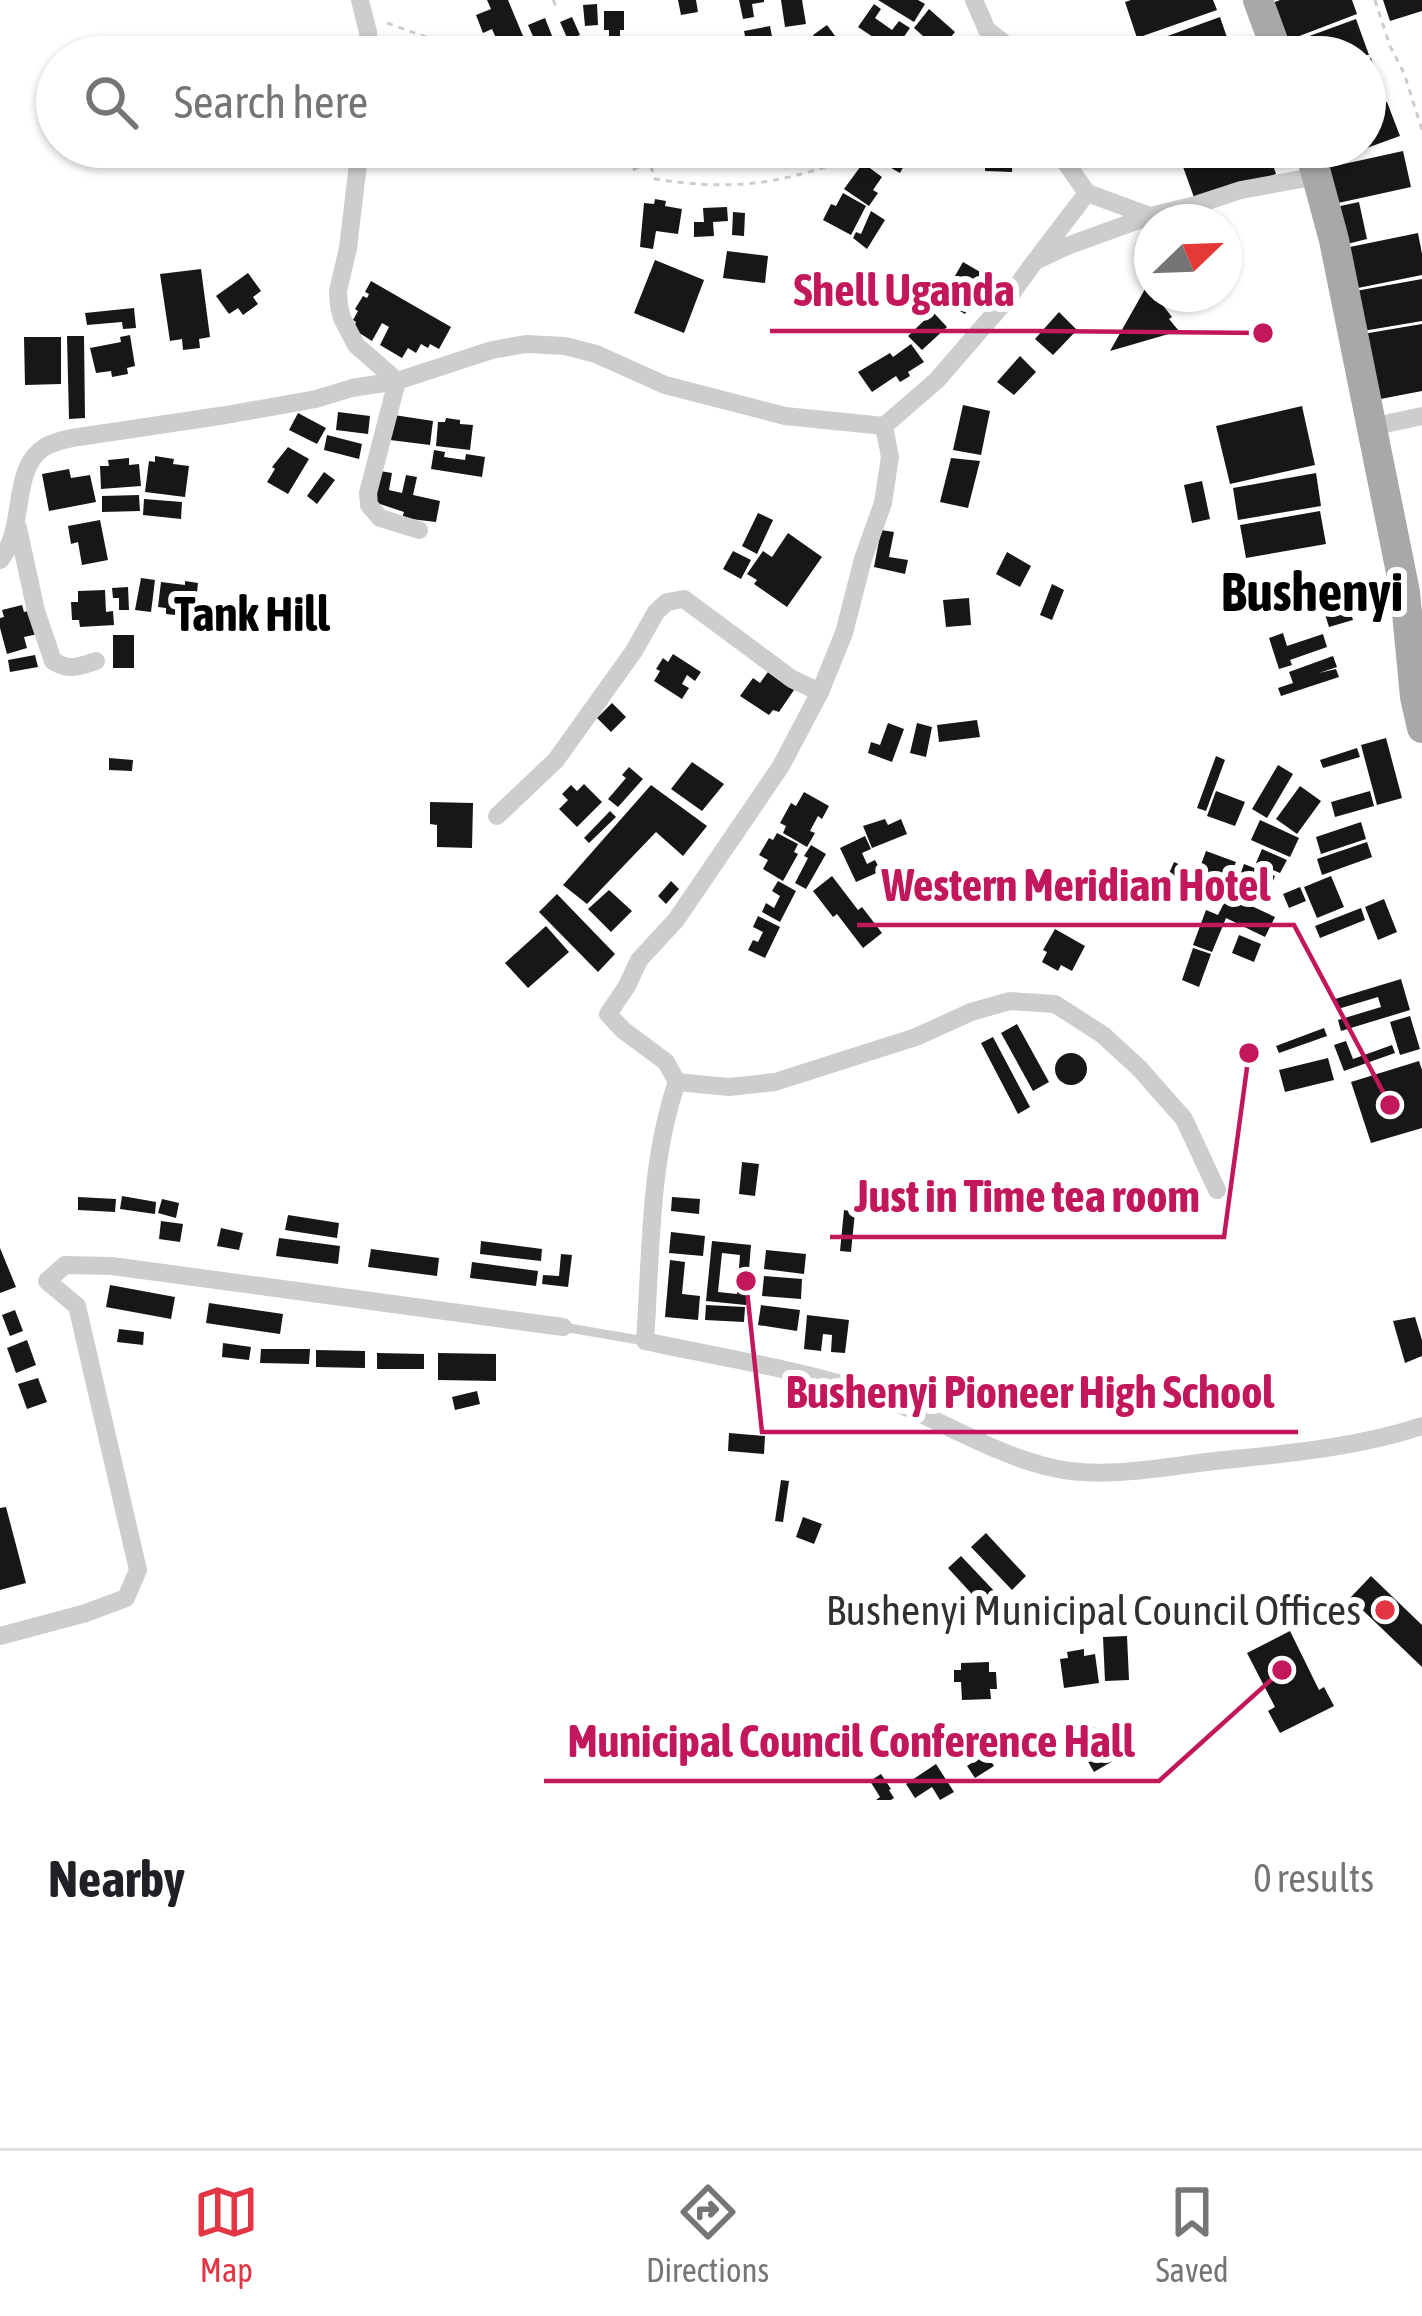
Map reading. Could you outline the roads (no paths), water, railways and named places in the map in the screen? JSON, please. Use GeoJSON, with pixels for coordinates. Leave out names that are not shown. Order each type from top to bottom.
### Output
{"type":"FeatureCollection","features":[{"type":"Feature","properties":{"kind":"main road"},"geometry":{"type":"LineString","coordinates":[[1258,0],[1271,36]]}},
{"type":"Feature","properties":{"kind":"main road"},"geometry":{"type":"LineString","coordinates":[[1315,168],[1406,592],[1422,728]]}},
{"type":"Feature","properties":{"kind":"street"},"geometry":{"type":"LineString","coordinates":[[360,0],[368,36]]}},
{"type":"Feature","properties":{"kind":"street"},"geometry":{"type":"LineString","coordinates":[[974,0],[987,30],[995,36]]}},
{"type":"Feature","properties":{"kind":"street"},"geometry":{"type":"LineString","coordinates":[[358,168],[339,306],[356,345],[397,381]]}},
{"type":"Feature","properties":{"kind":"street"},"geometry":{"type":"LineString","coordinates":[[1068,168],[1087,193],[1134,210]]}},
{"type":"Feature","properties":{"kind":"street"},"geometry":{"type":"LineString","coordinates":[[1198,204],[1298,168]]}},
{"type":"Feature","properties":{"kind":"street"},"geometry":{"type":"LineString","coordinates":[[0,560],[17,523],[29,462],[50,444],[283,406],[397,381],[492,350],[526,344],[596,354],[665,385],[785,416],[884,426],[937,380],[1010,297],[1087,193]]}},
{"type":"Feature","properties":{"kind":"street"},"geometry":{"type":"LineString","coordinates":[[1035,261],[1134,222]]}},
{"type":"Feature","properties":{"kind":"street"},"geometry":{"type":"LineString","coordinates":[[397,381],[368,493],[369,506],[380,518],[419,530]]}},
{"type":"Feature","properties":{"kind":"street"},"geometry":{"type":"LineString","coordinates":[[1371,428],[1422,416]]}},
{"type":"Feature","properties":{"kind":"street"},"geometry":{"type":"LineString","coordinates":[[884,426],[890,457],[884,503],[863,559],[844,633],[820,692],[781,766],[676,920],[639,960],[608,1013],[666,1062],[677,1082],[664,1120],[645,1341],[833,1381],[1055,1468],[1103,1472],[1359,1445],[1422,1426]]}},
{"type":"Feature","properties":{"kind":"street"},"geometry":{"type":"LineString","coordinates":[[17,523],[52,661],[74,669],[96,661]]}},
{"type":"Feature","properties":{"kind":"street"},"geometry":{"type":"LineString","coordinates":[[497,816],[556,760],[667,602],[684,599],[792,679],[820,692]]}},
{"type":"Feature","properties":{"kind":"street"},"geometry":{"type":"LineString","coordinates":[[677,1082],[729,1087],[775,1082],[1010,1001],[1054,1004],[1103,1035],[1184,1119],[1217,1190]]}},
{"type":"Feature","properties":{"kind":"street"},"geometry":{"type":"LineString","coordinates":[[0,1636],[126,1598],[138,1570],[77,1306],[47,1281],[65,1265],[112,1266],[563,1328]]}},
{"type":"Feature","properties":{"kind":"lane"},"geometry":{"type":"LineString","coordinates":[[563,1328],[645,1341]]}},
{"type":"Feature","properties":{"kind":"place","name":"Shell Uganda"},"geometry":{"type":"Point","coordinates":[1263,333]}},
{"type":"Feature","properties":{"kind":"place","name":"Just in Time tea room"},"geometry":{"type":"Point","coordinates":[1249,1053]}},
{"type":"Feature","properties":{"kind":"place","name":"Western Meridian Hotel"},"geometry":{"type":"Point","coordinates":[1390,1105]}},
{"type":"Feature","properties":{"kind":"place","name":"Bushenyi Pioneer High School"},"geometry":{"type":"Point","coordinates":[746,1281]}},
{"type":"Feature","properties":{"kind":"place","name":"Bushenyi Municipal Council Offices"},"geometry":{"type":"Point","coordinates":[1385,1610]}},
{"type":"Feature","properties":{"kind":"place","name":"Municipal Council Conference Hall"},"geometry":{"type":"Point","coordinates":[1282,1670]}},
{"type":"Feature","properties":{"kind":"district","name":"Bushenyi"},"geometry":{"type":"Point","coordinates":[1312,591]}},
{"type":"Feature","properties":{"kind":"district","name":"Tank Hill"},"geometry":{"type":"Point","coordinates":[252,613]}}]}
